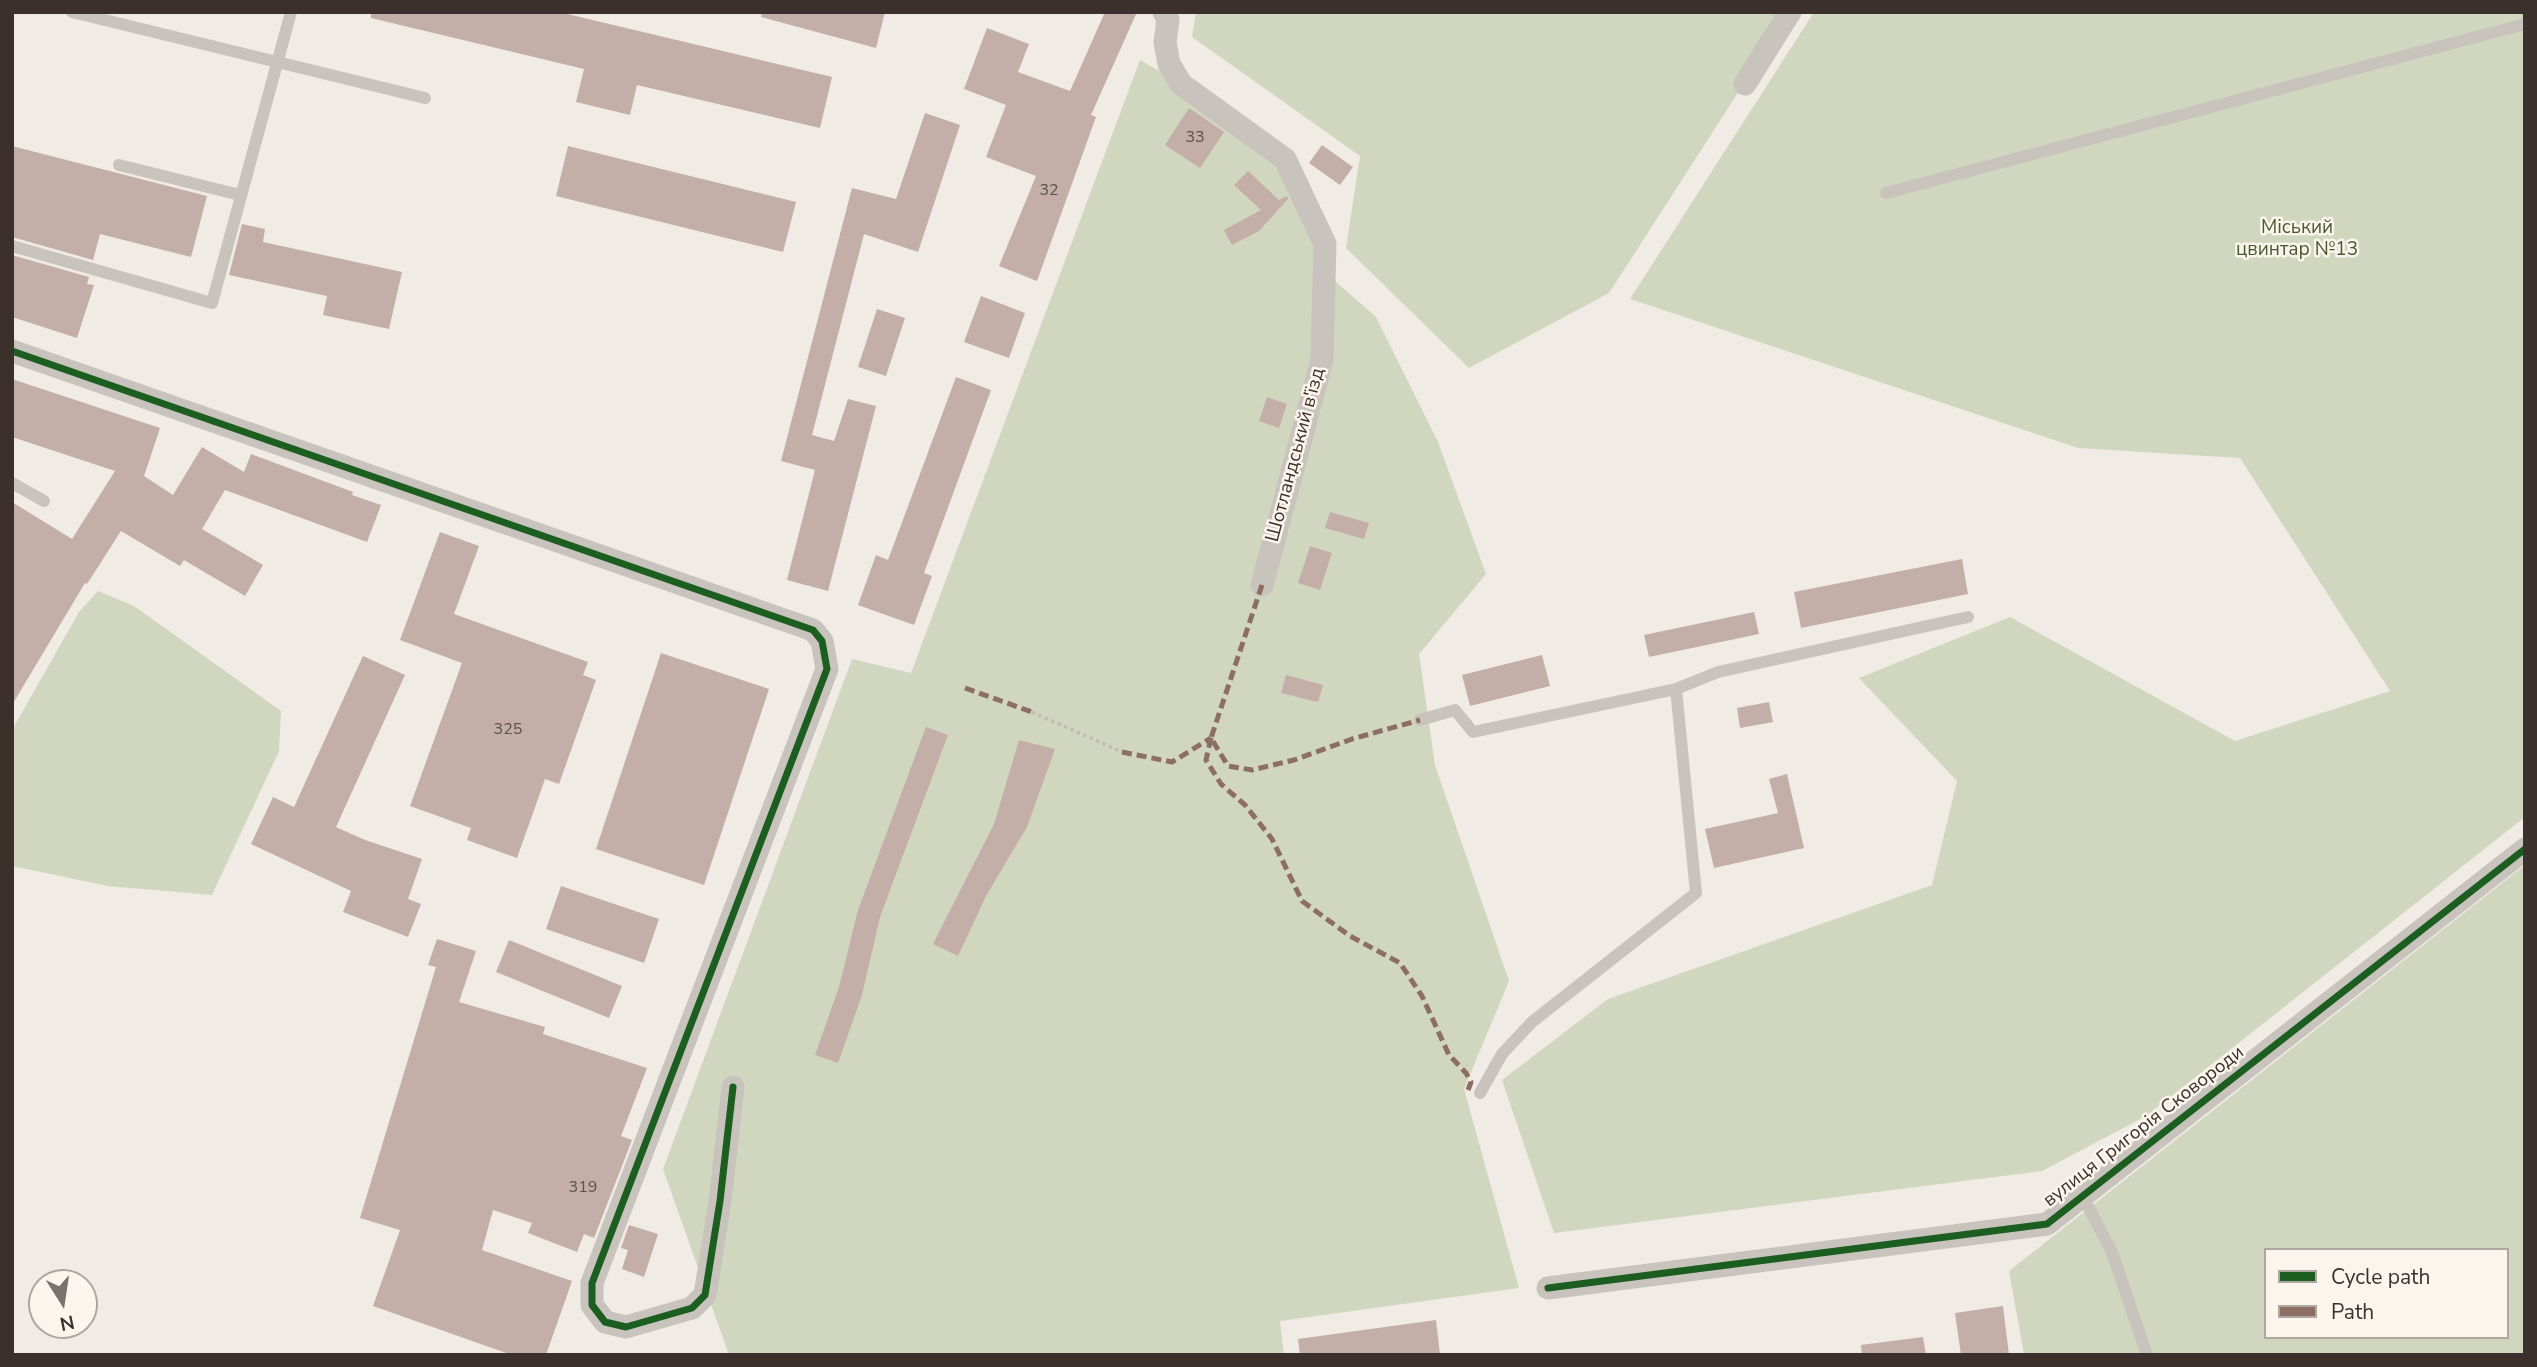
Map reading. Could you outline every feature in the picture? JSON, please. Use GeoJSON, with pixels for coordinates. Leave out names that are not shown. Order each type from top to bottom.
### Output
{"type":"FeatureCollection","features":[{"type":"Feature","properties":{"kind":"street","name":"Шотландський в'їзд"},"geometry":{"type":"LineString","coordinates":[[1164,12],[1168,20],[1164,42],[1169,64],[1181,84],[1285,159],[1325,244],[1322,360],[1262,585]]}},
{"type":"Feature","properties":{"kind":"street"},"geometry":{"type":"LineString","coordinates":[[1745,84],[1790,12]]}},
{"type":"Feature","properties":{"kind":"street"},"geometry":{"type":"LineString","coordinates":[[12,351],[813,630],[822,641],[827,669],[592,1283],[592,1305],[605,1322],[615,1326],[637,1324],[692,1308],[705,1295],[733,1087]]}},
{"type":"Feature","properties":{"kind":"street","name":"вулиця Григорія Сковороди"},"geometry":{"type":"LineString","coordinates":[[1548,1288],[2047,1224],[2525,849]]}},
{"type":"Feature","properties":{"kind":"lane"},"geometry":{"type":"LineString","coordinates":[[72,12],[425,98]]}},
{"type":"Feature","properties":{"kind":"lane"},"geometry":{"type":"LineString","coordinates":[[12,246],[212,303],[291,12]]}},
{"type":"Feature","properties":{"kind":"lane"},"geometry":{"type":"LineString","coordinates":[[1886,193],[2525,24]]}},
{"type":"Feature","properties":{"kind":"lane"},"geometry":{"type":"LineString","coordinates":[[119,165],[240,195]]}},
{"type":"Feature","properties":{"kind":"lane"},"geometry":{"type":"LineString","coordinates":[[12,483],[44,501]]}},
{"type":"Feature","properties":{"kind":"lane"},"geometry":{"type":"LineString","coordinates":[[1420,720],[1455,710],[1473,732],[1676,688],[1718,672],[1968,617]]}},
{"type":"Feature","properties":{"kind":"lane"},"geometry":{"type":"LineString","coordinates":[[1480,1093],[1502,1054],[1532,1023],[1696,893],[1676,688]]}},
{"type":"Feature","properties":{"kind":"lane"},"geometry":{"type":"LineString","coordinates":[[2082,1195],[2112,1252],[2147,1355]]}},
{"type":"Feature","properties":{"kind":"path"},"geometry":{"type":"LineString","coordinates":[[1032,712],[1122,752]]}},
{"type":"Feature","properties":{"kind":"green space"},"geometry":{"type":"Polygon","coordinates":[[[1196,12],[1790,12],[1609,293],[1469,368],[1346,248],[1360,156],[1192,37],[1196,12]]]}},
{"type":"Feature","properties":{"kind":"green space","name":"Міський цвинтар №13"},"geometry":{"type":"Polygon","coordinates":[[[1814,12],[2525,12],[2525,817],[2146,1116],[2042,1171],[1554,1233],[1502,1080],[1608,999],[1932,885],[1957,781],[1859,678],[2010,617],[2235,741],[2390,691],[2240,458],[2078,448],[1630,299],[1814,12]]]}},
{"type":"Feature","properties":{"kind":"green space"},"geometry":{"type":"Polygon","coordinates":[[[1140,60],[1268,133],[1335,281],[1376,317],[1438,442],[1486,574],[1419,654],[1435,765],[1509,981],[1464,1089],[1519,1288],[1280,1321],[1284,1355],[729,1355],[663,1169],[852,659],[911,673],[1140,60]]]}},
{"type":"Feature","properties":{"kind":"green space"},"geometry":{"type":"Polygon","coordinates":[[[98,591],[134,606],[281,711],[279,751],[212,895],[108,886],[12,866],[12,730],[79,612],[98,591]]]}},
{"type":"Feature","properties":{"kind":"green space"},"geometry":{"type":"Polygon","coordinates":[[[2525,865],[2525,1355],[2024,1355],[2009,1271],[2525,865]]]}},
{"type":"Feature","properties":{"kind":"building"},"geometry":{"type":"Polygon","coordinates":[[[371,12],[559,12],[832,77],[820,128],[637,85],[630,115],[576,102],[584,69],[371,18],[371,12]]]}},
{"type":"Feature","properties":{"kind":"building"},"geometry":{"type":"Polygon","coordinates":[[[762,12],[885,12],[876,48],[761,17],[762,12]]]}},
{"type":"Feature","properties":{"kind":"building"},"geometry":{"type":"Polygon","coordinates":[[[1105,12],[1137,12],[1091,115],[1096,117],[1037,281],[999,266],[1036,176],[986,157],[1006,105],[964,89],[987,28],[1029,44],[1018,72],[1070,91],[1105,12]]]}},
{"type":"Feature","properties":{"kind":"building"},"geometry":{"type":"Polygon","coordinates":[[[1189,108],[1224,132],[1200,168],[1165,145],[1189,108]]]}},
{"type":"Feature","properties":{"kind":"building"},"geometry":{"type":"Polygon","coordinates":[[[925,113],[960,125],[918,252],[864,234],[812,435],[834,441],[848,399],[876,406],[828,591],[787,580],[815,470],[781,461],[852,188],[896,199],[925,113]]]}},
{"type":"Feature","properties":{"kind":"building"},"geometry":{"type":"Polygon","coordinates":[[[1322,145],[1353,167],[1340,185],[1309,163],[1322,145]]]}},
{"type":"Feature","properties":{"kind":"building"},"geometry":{"type":"Polygon","coordinates":[[[12,146],[207,196],[191,257],[100,234],[93,260],[12,237],[12,146]]]}},
{"type":"Feature","properties":{"kind":"building"},"geometry":{"type":"Polygon","coordinates":[[[568,146],[796,202],[783,252],[556,196],[568,146]]]}},
{"type":"Feature","properties":{"kind":"building"},"geometry":{"type":"Polygon","coordinates":[[[1248,171],[1279,200],[1287,196],[1288,199],[1259,231],[1232,245],[1224,230],[1261,210],[1234,185],[1248,171]]]}},
{"type":"Feature","properties":{"kind":"building"},"geometry":{"type":"Polygon","coordinates":[[[242,224],[265,229],[263,242],[402,272],[389,329],[323,315],[327,296],[229,275],[242,224]]]}},
{"type":"Feature","properties":{"kind":"building"},"geometry":{"type":"Polygon","coordinates":[[[12,255],[89,277],[87,284],[94,285],[77,338],[12,317],[12,255]]]}},
{"type":"Feature","properties":{"kind":"building"},"geometry":{"type":"Polygon","coordinates":[[[981,296],[1025,313],[1009,358],[964,342],[981,296]]]}},
{"type":"Feature","properties":{"kind":"building"},"geometry":{"type":"Polygon","coordinates":[[[877,309],[905,318],[886,376],[858,367],[877,309]]]}},
{"type":"Feature","properties":{"kind":"building"},"geometry":{"type":"Polygon","coordinates":[[[956,377],[991,390],[924,573],[932,576],[914,625],[858,605],[876,555],[888,560],[956,377]]]}},
{"type":"Feature","properties":{"kind":"building"},"geometry":{"type":"Polygon","coordinates":[[[12,379],[160,428],[144,476],[173,495],[202,447],[244,472],[251,454],[353,492],[352,495],[381,505],[367,542],[225,490],[202,529],[263,565],[245,596],[184,560],[180,566],[121,531],[87,584],[85,583],[12,705],[12,502],[72,539],[115,471],[12,437],[12,379]]]}},
{"type":"Feature","properties":{"kind":"building"},"geometry":{"type":"Polygon","coordinates":[[[1267,397],[1287,404],[1279,428],[1259,421],[1267,397]]]}},
{"type":"Feature","properties":{"kind":"building"},"geometry":{"type":"Polygon","coordinates":[[[1330,512],[1369,523],[1364,539],[1325,528],[1330,512]]]}},
{"type":"Feature","properties":{"kind":"building"},"geometry":{"type":"Polygon","coordinates":[[[440,532],[479,546],[454,614],[588,662],[583,675],[596,680],[559,784],[545,779],[517,858],[467,840],[471,828],[410,806],[462,663],[400,640],[440,532]]]}},
{"type":"Feature","properties":{"kind":"building"},"geometry":{"type":"Polygon","coordinates":[[[1310,546],[1332,553],[1320,590],[1298,583],[1310,546]]]}},
{"type":"Feature","properties":{"kind":"building"},"geometry":{"type":"Polygon","coordinates":[[[1962,559],[1968,594],[1801,628],[1794,592],[1962,559]]]}},
{"type":"Feature","properties":{"kind":"building"},"geometry":{"type":"Polygon","coordinates":[[[1754,612],[1759,634],[1649,657],[1644,635],[1754,612]]]}},
{"type":"Feature","properties":{"kind":"building"},"geometry":{"type":"Polygon","coordinates":[[[661,653],[769,689],[704,885],[596,849],[661,653]]]}},
{"type":"Feature","properties":{"kind":"building"},"geometry":{"type":"Polygon","coordinates":[[[1542,655],[1550,686],[1470,706],[1462,675],[1542,655]]]}},
{"type":"Feature","properties":{"kind":"building"},"geometry":{"type":"Polygon","coordinates":[[[363,656],[405,675],[336,827],[422,859],[408,899],[421,904],[408,937],[343,912],[351,891],[251,844],[273,797],[294,807],[363,656]]]}},
{"type":"Feature","properties":{"kind":"building"},"geometry":{"type":"Polygon","coordinates":[[[1286,675],[1323,685],[1318,702],[1281,693],[1286,675]]]}},
{"type":"Feature","properties":{"kind":"building"},"geometry":{"type":"Polygon","coordinates":[[[1769,702],[1773,722],[1740,728],[1737,708],[1769,702]]]}},
{"type":"Feature","properties":{"kind":"building"},"geometry":{"type":"Polygon","coordinates":[[[926,727],[948,735],[880,917],[862,995],[838,1063],[815,1055],[839,987],[858,910],[926,727]]]}},
{"type":"Feature","properties":{"kind":"building"},"geometry":{"type":"Polygon","coordinates":[[[1019,740],[1055,749],[1027,827],[986,896],[958,956],[933,944],[994,824],[1019,740]]]}},
{"type":"Feature","properties":{"kind":"building"},"geometry":{"type":"Polygon","coordinates":[[[1787,774],[1804,848],[1714,868],[1705,829],[1778,813],[1769,779],[1787,774]]]}},
{"type":"Feature","properties":{"kind":"building"},"geometry":{"type":"Polygon","coordinates":[[[561,886],[659,919],[644,963],[546,929],[561,886]]]}},
{"type":"Feature","properties":{"kind":"building"},"geometry":{"type":"Polygon","coordinates":[[[437,939],[476,951],[459,1002],[545,1027],[543,1034],[647,1068],[621,1136],[632,1140],[594,1238],[584,1234],[577,1252],[528,1233],[532,1223],[493,1210],[482,1250],[572,1281],[546,1355],[512,1355],[373,1306],[400,1230],[360,1218],[436,967],[428,965],[437,939]]]}},
{"type":"Feature","properties":{"kind":"building"},"geometry":{"type":"Polygon","coordinates":[[[509,940],[622,986],[609,1018],[496,972],[509,940]]]}},
{"type":"Feature","properties":{"kind":"building"},"geometry":{"type":"Polygon","coordinates":[[[629,1225],[658,1234],[644,1277],[622,1269],[628,1250],[621,1248],[629,1225]]]}},
{"type":"Feature","properties":{"kind":"building"},"geometry":{"type":"Polygon","coordinates":[[[2003,1306],[2009,1355],[1961,1355],[1955,1313],[2003,1306]]]}},
{"type":"Feature","properties":{"kind":"building"},"geometry":{"type":"Polygon","coordinates":[[[1436,1320],[1440,1355],[1300,1355],[1298,1339],[1436,1320]]]}},
{"type":"Feature","properties":{"kind":"building"},"geometry":{"type":"Polygon","coordinates":[[[1923,1337],[1926,1355],[1862,1355],[1861,1345],[1923,1337]]]}},
{"type":"Feature","properties":{"kind":"marked path"},"geometry":{"type":"LineString","coordinates":[[1262,585],[1211,738],[1228,766],[1252,770],[1294,760],[1352,739],[1420,720]]}},
{"type":"Feature","properties":{"kind":"marked path"},"geometry":{"type":"LineString","coordinates":[[965,688],[1032,712]]}},
{"type":"Feature","properties":{"kind":"marked path"},"geometry":{"type":"LineString","coordinates":[[1211,738],[1206,760],[1221,784],[1245,805],[1272,839],[1302,901],[1350,936],[1400,963],[1422,996],[1449,1055],[1471,1082],[1468,1090]]}},
{"type":"Feature","properties":{"kind":"marked path"},"geometry":{"type":"LineString","coordinates":[[1122,752],[1172,762],[1211,738]]}},
{"type":"Feature","properties":{"kind":"cycle path"},"geometry":{"type":"LineString","coordinates":[[12,351],[813,630],[822,641],[827,669],[592,1283],[592,1305],[605,1322],[626,1327],[692,1308],[705,1295],[720,1201],[733,1087]]}},
{"type":"Feature","properties":{"kind":"cycle path"},"geometry":{"type":"LineString","coordinates":[[1548,1288],[2047,1224],[2525,849]]}}]}
